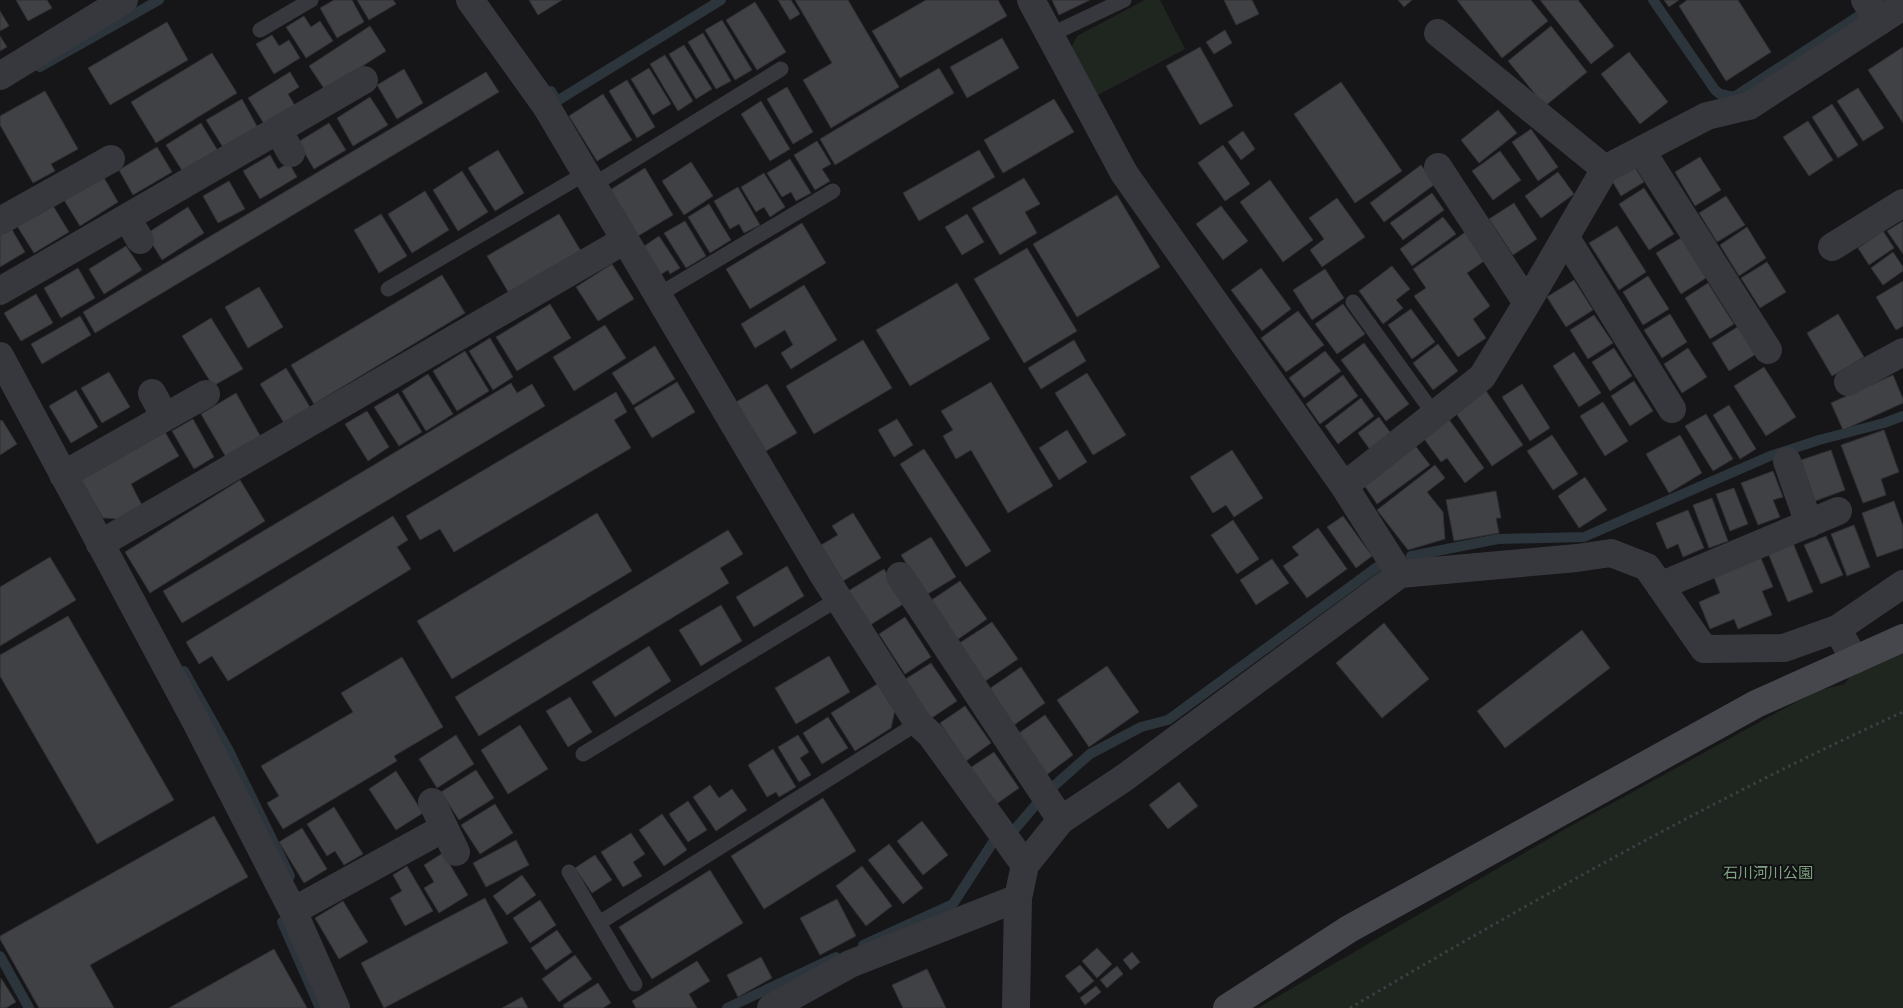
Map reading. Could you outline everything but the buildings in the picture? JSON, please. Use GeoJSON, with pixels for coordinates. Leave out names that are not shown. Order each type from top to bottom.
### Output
{"type":"FeatureCollection","features":[{"type":"Feature","properties":{"kind":"street"},"geometry":{"type":"LineString","coordinates":[[470,0],[546,106],[838,599],[918,723],[930,735],[1025,865]]}},
{"type":"Feature","properties":{"kind":"street"},"geometry":{"type":"LineString","coordinates":[[1031,0],[1124,173],[1344,486],[1400,574]]}},
{"type":"Feature","properties":{"kind":"street"},"geometry":{"type":"LineString","coordinates":[[0,76],[116,2]]}},
{"type":"Feature","properties":{"kind":"street"},"geometry":{"type":"LineString","coordinates":[[1344,486],[1482,377],[1566,238],[1605,169],[1706,116],[1749,106],[1885,9]]}},
{"type":"Feature","properties":{"kind":"street"},"geometry":{"type":"LineString","coordinates":[[1438,33],[1605,169]]}},
{"type":"Feature","properties":{"kind":"street"},"geometry":{"type":"LineString","coordinates":[[0,291],[134,229],[284,142],[364,80]]}},
{"type":"Feature","properties":{"kind":"street"},"geometry":{"type":"LineString","coordinates":[[1641,150],[1768,350]]}},
{"type":"Feature","properties":{"kind":"street"},"geometry":{"type":"LineString","coordinates":[[0,221],[111,158]]}},
{"type":"Feature","properties":{"kind":"street"},"geometry":{"type":"LineString","coordinates":[[1438,166],[1527,303]]}},
{"type":"Feature","properties":{"kind":"street"},"geometry":{"type":"LineString","coordinates":[[1832,247],[1903,203]]}},
{"type":"Feature","properties":{"kind":"street"},"geometry":{"type":"LineString","coordinates":[[1566,238],[1672,409]]}},
{"type":"Feature","properties":{"kind":"street"},"geometry":{"type":"LineString","coordinates":[[100,544],[626,240]]}},
{"type":"Feature","properties":{"kind":"street"},"geometry":{"type":"LineString","coordinates":[[1848,382],[1903,352]]}},
{"type":"Feature","properties":{"kind":"street"},"geometry":{"type":"LineString","coordinates":[[0,356],[9,398],[63,475],[196,722],[293,912],[336,1008]]}},
{"type":"Feature","properties":{"kind":"street"},"geometry":{"type":"LineString","coordinates":[[152,393],[165,417]]}},
{"type":"Feature","properties":{"kind":"street"},"geometry":{"type":"LineString","coordinates":[[63,475],[206,394]]}},
{"type":"Feature","properties":{"kind":"street"},"geometry":{"type":"LineString","coordinates":[[1787,461],[1809,524]]}},
{"type":"Feature","properties":{"kind":"street"},"geometry":{"type":"LineString","coordinates":[[1660,586],[1838,511]]}},
{"type":"Feature","properties":{"kind":"street"},"geometry":{"type":"LineString","coordinates":[[1016,1008],[1018,898],[1025,865],[1061,820],[1124,778],[1400,574],[1577,558],[1610,553],[1647,567],[1704,649],[1784,648],[1837,629],[1903,584]]}},
{"type":"Feature","properties":{"kind":"street"},"geometry":{"type":"LineString","coordinates":[[900,576],[1061,820]]}},
{"type":"Feature","properties":{"kind":"street"},"geometry":{"type":"LineString","coordinates":[[1837,629],[1855,660]]}},
{"type":"Feature","properties":{"kind":"street"},"geometry":{"type":"LineString","coordinates":[[1227,1008],[1358,924],[1756,704],[1903,638]]}},
{"type":"Feature","properties":{"kind":"street"},"geometry":{"type":"LineString","coordinates":[[432,802],[456,852]]}},
{"type":"Feature","properties":{"kind":"street"},"geometry":{"type":"LineString","coordinates":[[293,912],[444,828]]}},
{"type":"Feature","properties":{"kind":"street"},"geometry":{"type":"LineString","coordinates":[[771,1008],[850,964],[1018,898]]}},
{"type":"Feature","properties":{"kind":"lane"},"geometry":{"type":"LineString","coordinates":[[260,30],[312,0]]}},
{"type":"Feature","properties":{"kind":"lane"},"geometry":{"type":"LineString","coordinates":[[1050,35],[1124,0]]}},
{"type":"Feature","properties":{"kind":"lane"},"geometry":{"type":"LineString","coordinates":[[388,289],[589,179],[780,69]]}},
{"type":"Feature","properties":{"kind":"lane"},"geometry":{"type":"LineString","coordinates":[[658,295],[833,191]]}},
{"type":"Feature","properties":{"kind":"lane"},"geometry":{"type":"LineString","coordinates":[[1353,302],[1434,414]]}},
{"type":"Feature","properties":{"kind":"lane"},"geometry":{"type":"LineString","coordinates":[[583,754],[838,599]]}},
{"type":"Feature","properties":{"kind":"lane"},"geometry":{"type":"LineString","coordinates":[[599,922],[918,723]]}},
{"type":"Feature","properties":{"kind":"lane"},"geometry":{"type":"LineString","coordinates":[[569,872],[635,984]]}},
{"type":"Feature","properties":{"kind":"path"},"geometry":{"type":"LineString","coordinates":[[1350,1008],[1571,880],[1738,792],[1903,712]]}},
{"type":"Feature","properties":{"kind":"green space"},"geometry":{"type":"Polygon","coordinates":[[[1145,0],[1160,0],[1185,49],[1096,96],[1071,48],[1077,36],[1145,0]]]}},
{"type":"Feature","properties":{"kind":"green space","name":"石川河川公園"},"geometry":{"type":"Polygon","coordinates":[[[1903,653],[1903,1008],[1258,1008],[1567,828],[1816,691],[1844,684],[1851,676],[1903,653]]]}},
{"type":"Feature","properties":{"kind":"waterway"},"geometry":{"type":"LineString","coordinates":[[40,67],[159,0]]}},
{"type":"Feature","properties":{"kind":"waterway"},"geometry":{"type":"LineString","coordinates":[[551,91],[557,101],[721,0]]}},
{"type":"Feature","properties":{"kind":"waterway"},"geometry":{"type":"LineString","coordinates":[[1653,0],[1715,90],[1720,94],[1734,97],[1883,0]]}},
{"type":"Feature","properties":{"kind":"waterway"},"geometry":{"type":"LineString","coordinates":[[1411,556],[1498,539],[1584,537],[1770,456],[1903,416]]}},
{"type":"Feature","properties":{"kind":"waterway"},"geometry":{"type":"LineString","coordinates":[[1055,785],[1090,754],[1141,727],[1168,720],[1377,567]]}},
{"type":"Feature","properties":{"kind":"waterway"},"geometry":{"type":"LineString","coordinates":[[184,671],[229,751],[290,876]]}},
{"type":"Feature","properties":{"kind":"waterway"},"geometry":{"type":"LineString","coordinates":[[1015,829],[1039,801]]}},
{"type":"Feature","properties":{"kind":"waterway"},"geometry":{"type":"LineString","coordinates":[[863,945],[953,904],[995,839]]}},
{"type":"Feature","properties":{"kind":"waterway"},"geometry":{"type":"LineString","coordinates":[[282,922],[320,1008]]}},
{"type":"Feature","properties":{"kind":"waterway"},"geometry":{"type":"LineString","coordinates":[[0,956],[29,1008]]}},
{"type":"Feature","properties":{"kind":"waterway"},"geometry":{"type":"LineString","coordinates":[[727,1008],[836,957]]}}]}
